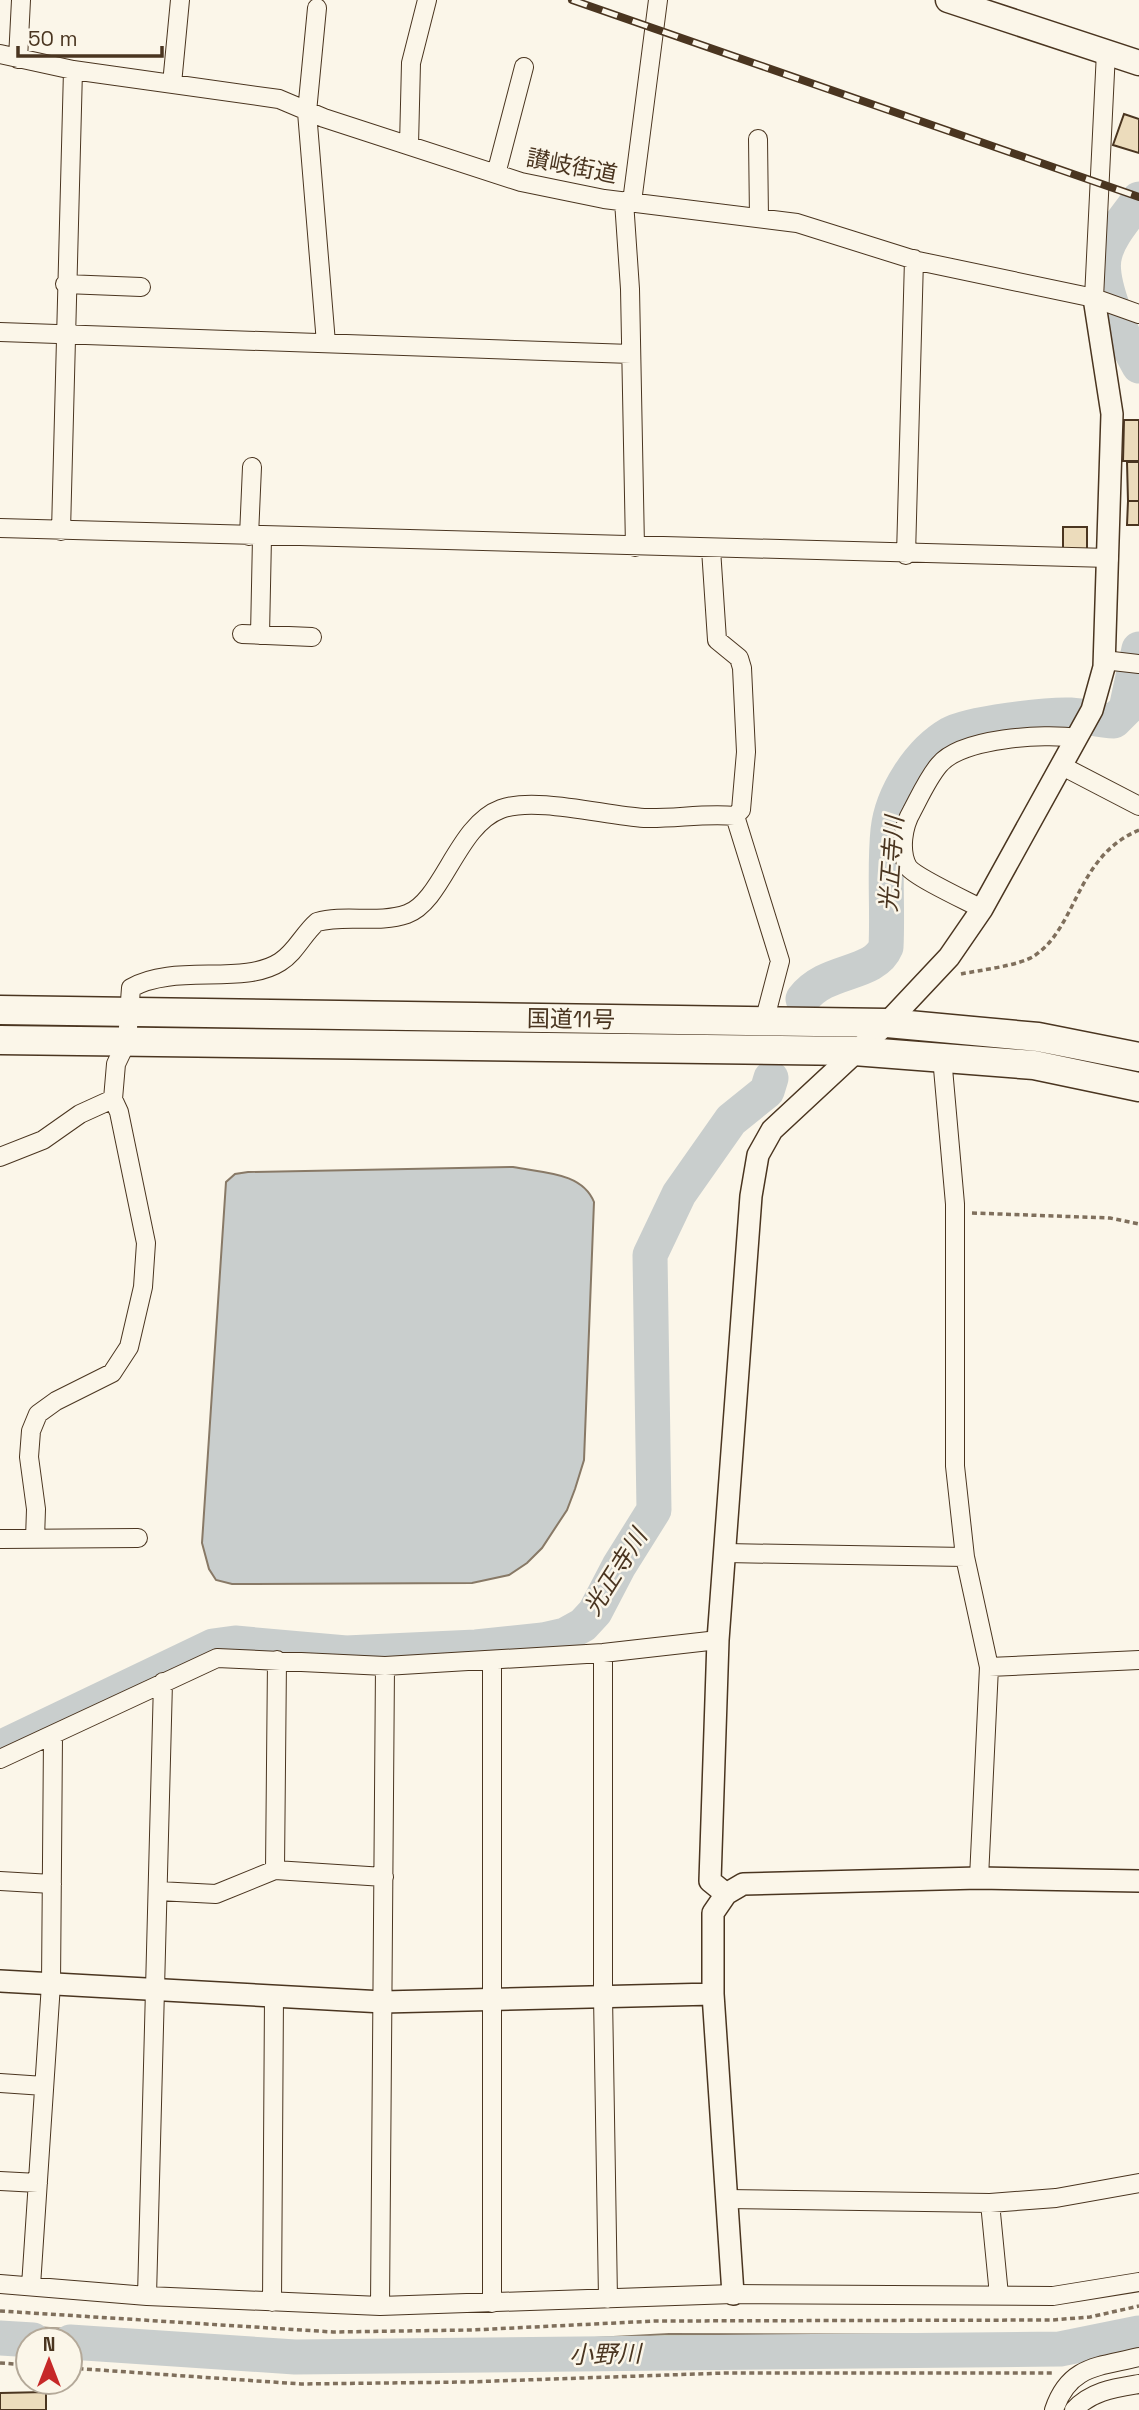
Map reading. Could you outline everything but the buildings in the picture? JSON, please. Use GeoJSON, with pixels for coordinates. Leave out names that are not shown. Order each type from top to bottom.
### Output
{"type":"FeatureCollection","features":[{"type":"Feature","properties":{"kind":"highway","name":"国道11号"},"geometry":{"type":"LineString","coordinates":[[0,1010],[127,1027],[854,1051],[1034,1065],[1139,1087]]}},
{"type":"Feature","properties":{"kind":"highway","name":"国道11号"},"geometry":{"type":"LineString","coordinates":[[0,1040],[127,1027],[887,1023],[1038,1037],[1139,1057]]}},
{"type":"Feature","properties":{"kind":"main road"},"geometry":{"type":"LineString","coordinates":[[948,0],[1139,63]]}},
{"type":"Feature","properties":{"kind":"street"},"geometry":{"type":"LineString","coordinates":[[18,59],[21,0]]}},
{"type":"Feature","properties":{"kind":"street"},"geometry":{"type":"LineString","coordinates":[[172,84],[180,0]]}},
{"type":"Feature","properties":{"kind":"street"},"geometry":{"type":"LineString","coordinates":[[409,145],[411,63],[427,0]]}},
{"type":"Feature","properties":{"kind":"street"},"geometry":{"type":"LineString","coordinates":[[635,547],[628,202],[658,0]]}},
{"type":"Feature","properties":{"kind":"street"},"geometry":{"type":"LineString","coordinates":[[317,8],[307,112],[326,343]]}},
{"type":"Feature","properties":{"kind":"street"},"geometry":{"type":"LineString","coordinates":[[726,1894],[710,1881],[718,1640],[751,1196],[758,1156],[772,1130],[887,1023],[938,968],[982,909],[1084,725],[1104,660],[1110,558],[1112,414],[1094,298],[1106,52]]}},
{"type":"Feature","properties":{"kind":"street","name":"讃岐街道"},"geometry":{"type":"LineString","coordinates":[[0,54],[73,70],[279,99],[307,112],[496,174],[564,192],[797,223],[914,259],[1094,298],[1139,314]]}},
{"type":"Feature","properties":{"kind":"street"},"geometry":{"type":"LineString","coordinates":[[496,174],[524,67]]}},
{"type":"Feature","properties":{"kind":"street"},"geometry":{"type":"LineString","coordinates":[[61,531],[65,284],[73,70]]}},
{"type":"Feature","properties":{"kind":"street"},"geometry":{"type":"LineString","coordinates":[[758,139],[759,218]]}},
{"type":"Feature","properties":{"kind":"street"},"geometry":{"type":"LineString","coordinates":[[906,555],[914,259]]}},
{"type":"Feature","properties":{"kind":"street"},"geometry":{"type":"LineString","coordinates":[[65,284],[141,287]]}},
{"type":"Feature","properties":{"kind":"street"},"geometry":{"type":"LineString","coordinates":[[0,332],[631,354]]}},
{"type":"Feature","properties":{"kind":"street"},"geometry":{"type":"LineString","coordinates":[[252,467],[256,537],[251,634],[312,637]]}},
{"type":"Feature","properties":{"kind":"street"},"geometry":{"type":"LineString","coordinates":[[0,528],[906,555],[1110,558]]}},
{"type":"Feature","properties":{"kind":"street"},"geometry":{"type":"LineString","coordinates":[[35,1539],[36,1509],[29,1457],[34,1422],[38,1414],[56,1401],[112,1373],[129,1347],[143,1287],[146,1243],[119,1112],[113,1099],[116,1064],[127,1027],[131,988],[141,982],[164,977],[262,970],[292,953],[317,922],[409,914],[426,897],[478,822],[503,808],[536,806],[641,818],[705,814],[735,816],[741,810],[746,752],[742,668],[739,657],[717,640],[711,549]]}},
{"type":"Feature","properties":{"kind":"street"},"geometry":{"type":"LineString","coordinates":[[1104,660],[1133,663]]}},
{"type":"Feature","properties":{"kind":"street"},"geometry":{"type":"LineString","coordinates":[[982,909],[910,869],[904,856],[904,831],[910,814],[939,764],[953,753],[968,747],[1052,734],[1084,725]]}},
{"type":"Feature","properties":{"kind":"street"},"geometry":{"type":"LineString","coordinates":[[1062,766],[1139,806]]}},
{"type":"Feature","properties":{"kind":"street"},"geometry":{"type":"LineString","coordinates":[[735,816],[780,961],[764,1022]]}},
{"type":"Feature","properties":{"kind":"street"},"geometry":{"type":"LineString","coordinates":[[942,1057],[955,1204],[955,1466],[965,1557],[989,1667],[979,1878]]}},
{"type":"Feature","properties":{"kind":"street"},"geometry":{"type":"LineString","coordinates":[[0,1157],[43,1140],[80,1114],[113,1099]]}},
{"type":"Feature","properties":{"kind":"street"},"geometry":{"type":"LineString","coordinates":[[0,1539],[138,1538]]}},
{"type":"Feature","properties":{"kind":"street"},"geometry":{"type":"LineString","coordinates":[[726,1553],[965,1557]]}},
{"type":"Feature","properties":{"kind":"street"},"geometry":{"type":"LineString","coordinates":[[0,1759],[53,1737],[217,1658],[385,1666],[603,1653],[718,1640]]}},
{"type":"Feature","properties":{"kind":"street"},"geometry":{"type":"LineString","coordinates":[[603,1653],[603,1996],[608,2299]]}},
{"type":"Feature","properties":{"kind":"street"},"geometry":{"type":"LineString","coordinates":[[275,1870],[277,1660]]}},
{"type":"Feature","properties":{"kind":"street"},"geometry":{"type":"LineString","coordinates":[[492,1660],[492,2303]]}},
{"type":"Feature","properties":{"kind":"street"},"geometry":{"type":"LineString","coordinates":[[989,1667],[1139,1660]]}},
{"type":"Feature","properties":{"kind":"street"},"geometry":{"type":"LineString","coordinates":[[380,2306],[385,1666]]}},
{"type":"Feature","properties":{"kind":"street"},"geometry":{"type":"LineString","coordinates":[[147,2296],[163,1682]]}},
{"type":"Feature","properties":{"kind":"street"},"geometry":{"type":"LineString","coordinates":[[31,2286],[51,1984],[53,1737]]}},
{"type":"Feature","properties":{"kind":"street"},"geometry":{"type":"LineString","coordinates":[[158,1891],[216,1894],[275,1870],[384,1877]]}},
{"type":"Feature","properties":{"kind":"street"},"geometry":{"type":"LineString","coordinates":[[733,2294],[713,1993],[713,1913],[726,1894],[743,1884],[979,1878],[1139,1881]]}},
{"type":"Feature","properties":{"kind":"street"},"geometry":{"type":"LineString","coordinates":[[0,1881],[52,1884]]}},
{"type":"Feature","properties":{"kind":"street"},"geometry":{"type":"LineString","coordinates":[[0,1981],[383,2002],[713,1993]]}},
{"type":"Feature","properties":{"kind":"street"},"geometry":{"type":"LineString","coordinates":[[272,2302],[274,1996]]}},
{"type":"Feature","properties":{"kind":"street"},"geometry":{"type":"LineString","coordinates":[[0,2083],[44,2086]]}},
{"type":"Feature","properties":{"kind":"street"},"geometry":{"type":"LineString","coordinates":[[0,2181],[38,2183]]}},
{"type":"Feature","properties":{"kind":"street"},"geometry":{"type":"LineString","coordinates":[[726,2199],[990,2203],[1056,2198],[1139,2183]]}},
{"type":"Feature","properties":{"kind":"street"},"geometry":{"type":"LineString","coordinates":[[990,2203],[999,2295]]}},
{"type":"Feature","properties":{"kind":"street"},"geometry":{"type":"LineString","coordinates":[[0,2284],[147,2296],[380,2306],[733,2294],[1053,2296],[1139,2282]]}},
{"type":"Feature","properties":{"kind":"street"},"geometry":{"type":"LineString","coordinates":[[1054,2410],[1059,2395],[1072,2376],[1087,2369],[1139,2357]]}},
{"type":"Feature","properties":{"kind":"street"},"geometry":{"type":"LineString","coordinates":[[1074,2410],[1084,2399],[1105,2390],[1139,2384]]}},
{"type":"Feature","properties":{"kind":"path"},"geometry":{"type":"LineString","coordinates":[[938,968],[961,974],[1031,958],[1045,948],[1091,870],[1110,848],[1139,830]]}},
{"type":"Feature","properties":{"kind":"path"},"geometry":{"type":"LineString","coordinates":[[955,1204],[973,1214],[1110,1219],[1139,1224]]}},
{"type":"Feature","properties":{"kind":"path"},"geometry":{"type":"LineString","coordinates":[[0,2311],[333,2332],[472,2330],[656,2321],[1052,2320],[1090,2317],[1139,2306]]}},
{"type":"Feature","properties":{"kind":"path"},"geometry":{"type":"LineString","coordinates":[[84,2369],[301,2384],[467,2382],[725,2373],[1051,2373],[1072,2376]]}},
{"type":"Feature","properties":{"kind":"green space"},"geometry":{"type":"Polygon","coordinates":[[[1139,2320],[1139,2348],[1079,2361],[701,2359],[395,2370],[224,2365],[84,2355],[84,2330],[286,2342],[520,2342],[669,2334],[1026,2335],[1079,2332],[1139,2320]]]}},
{"type":"Feature","properties":{"kind":"green space"},"geometry":{"type":"Polygon","coordinates":[[[0,2325],[17,2326],[14,2326],[14,2350],[0,2349],[0,2325]]]}},
{"type":"Feature","properties":{"kind":"shaded area"},"geometry":{"type":"Polygon","coordinates":[[[513,1167],[571,1179],[588,1192],[594,1202],[584,1460],[567,1510],[542,1548],[527,1563],[509,1575],[472,1583],[232,1584],[216,1580],[209,1569],[202,1543],[226,1182],[235,1174],[248,1172],[513,1167]]]}},
{"type":"Feature","properties":{"kind":"waterway","name":"光正寺川"},"geometry":{"type":"LineString","coordinates":[[1139,199],[1111,239],[1104,265],[1114,311],[1139,366]]}},
{"type":"Feature","properties":{"kind":"waterway","name":"光正寺川"},"geometry":{"type":"LineString","coordinates":[[803,999],[824,982],[871,963],[886,947],[886,859],[891,816],[909,775],[928,752],[950,734],[990,723],[1060,715],[1114,721],[1126,709],[1139,649]]}},
{"type":"Feature","properties":{"kind":"waterway","name":"光正寺川"},"geometry":{"type":"LineString","coordinates":[[0,1748],[213,1646],[235,1643],[346,1653],[476,1647],[543,1640],[565,1635],[583,1625],[595,1612],[619,1566],[654,1510],[650,1255],[679,1194],[731,1120],[767,1091],[771,1078]]}},
{"type":"Feature","properties":{"kind":"waterway","name":"小野川"},"geometry":{"type":"LineString","coordinates":[[84,2343],[295,2357],[1060,2349],[1139,2333]]}},
{"type":"Feature","properties":{"kind":"waterway","name":"小野川"},"geometry":{"type":"LineString","coordinates":[[0,2338],[14,2339]]}},
{"type":"Feature","properties":{"kind":"railway"},"geometry":{"type":"LineString","coordinates":[[572,0],[1139,197]]}}]}
